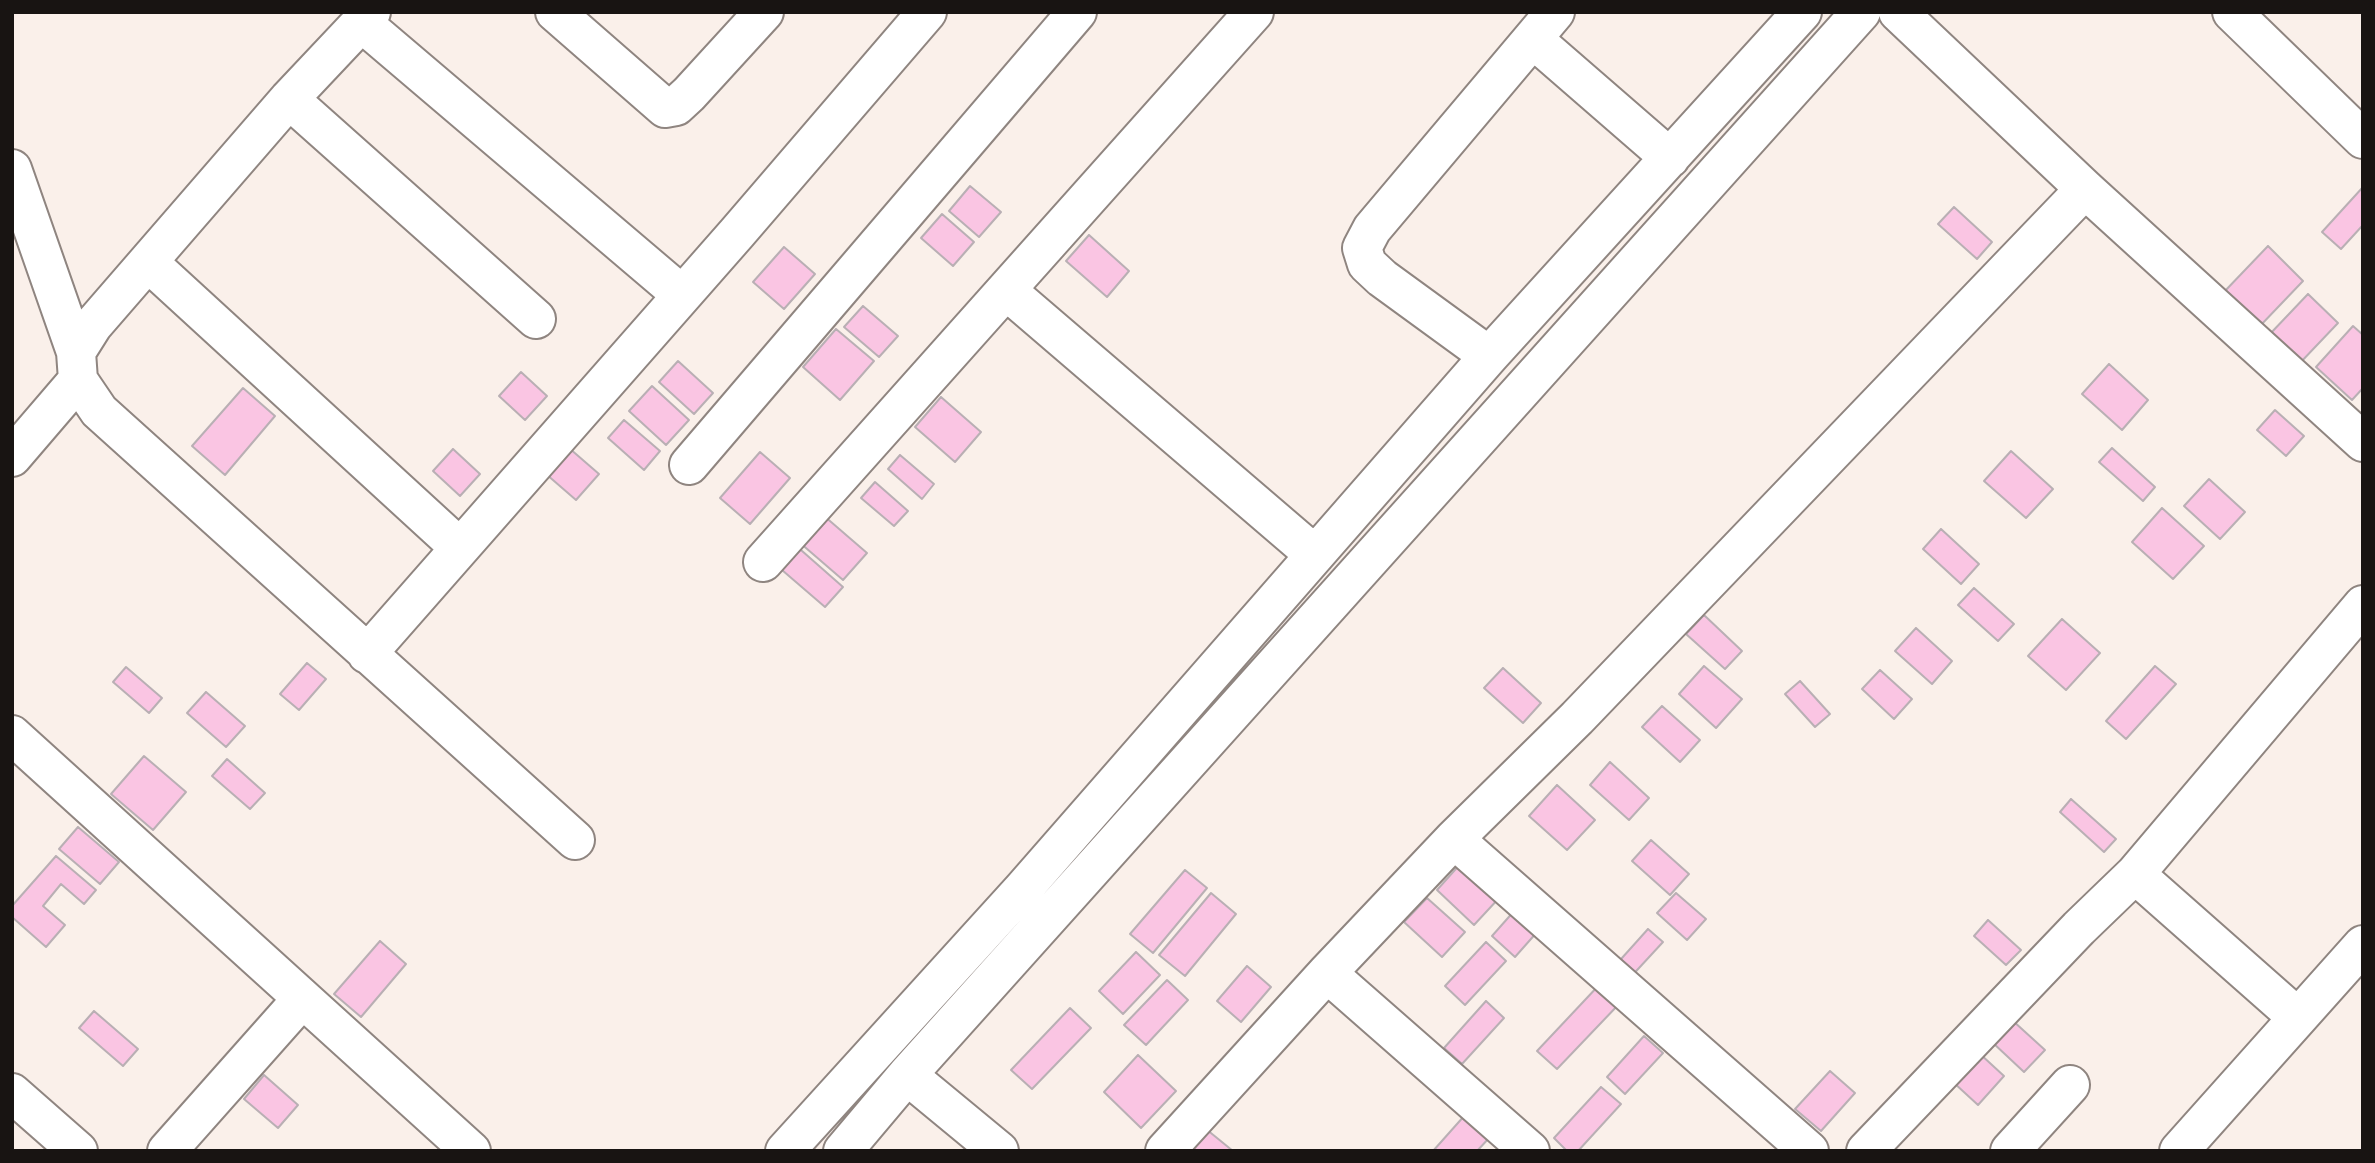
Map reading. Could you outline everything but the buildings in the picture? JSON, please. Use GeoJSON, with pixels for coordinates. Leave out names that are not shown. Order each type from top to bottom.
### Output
{"type":"FeatureCollection","features":[{"type":"Feature","properties":{"kind":"street"},"geometry":{"type":"LineString","coordinates":[[555,12],[665,108],[676,106],[689,94],[764,12]]}},
{"type":"Feature","properties":{"kind":"street"},"geometry":{"type":"LineString","coordinates":[[367,654],[928,12]]}},
{"type":"Feature","properties":{"kind":"street"},"geometry":{"type":"LineString","coordinates":[[689,465],[1077,12]]}},
{"type":"Feature","properties":{"kind":"street"},"geometry":{"type":"LineString","coordinates":[[763,562],[1254,12]]}},
{"type":"Feature","properties":{"kind":"street"},"geometry":{"type":"LineString","coordinates":[[785,1151],[1023,889],[1489,356],[1802,12]]}},
{"type":"Feature","properties":{"kind":"street"},"geometry":{"type":"LineString","coordinates":[[843,1151],[907,1075],[1861,12]]}},
{"type":"Feature","properties":{"kind":"street"},"geometry":{"type":"LineString","coordinates":[[1899,12],[2085,189],[2363,442]]}},
{"type":"Feature","properties":{"kind":"street"},"geometry":{"type":"LineString","coordinates":[[2232,12],[2363,139]]}},
{"type":"Feature","properties":{"kind":"street"},"geometry":{"type":"LineString","coordinates":[[12,457],[77,366],[93,325],[289,99],[366,17],[682,296]]}},
{"type":"Feature","properties":{"kind":"street"},"geometry":{"type":"LineString","coordinates":[[1489,356],[1382,278],[1367,264],[1362,248],[1372,229],[1544,26],[1670,158]]}},
{"type":"Feature","properties":{"kind":"street"},"geometry":{"type":"LineString","coordinates":[[289,99],[536,319]]}},
{"type":"Feature","properties":{"kind":"street"},"geometry":{"type":"LineString","coordinates":[[12,169],[77,366],[99,411],[575,840]]}},
{"type":"Feature","properties":{"kind":"street"},"geometry":{"type":"LineString","coordinates":[[1165,1151],[1326,974],[1454,839],[1577,718],[2085,189]]}},
{"type":"Feature","properties":{"kind":"street"},"geometry":{"type":"LineString","coordinates":[[148,261],[460,548]]}},
{"type":"Feature","properties":{"kind":"street"},"geometry":{"type":"LineString","coordinates":[[1006,290],[1315,555]]}},
{"type":"Feature","properties":{"kind":"street"},"geometry":{"type":"LineString","coordinates":[[1866,1151],[2078,928],[2135,874],[2363,605]]}},
{"type":"Feature","properties":{"kind":"street"},"geometry":{"type":"LineString","coordinates":[[12,735],[471,1151]]}},
{"type":"Feature","properties":{"kind":"street"},"geometry":{"type":"LineString","coordinates":[[1454,839],[1809,1151]]}},
{"type":"Feature","properties":{"kind":"street"},"geometry":{"type":"LineString","coordinates":[[2135,874],[2297,1017]]}},
{"type":"Feature","properties":{"kind":"street"},"geometry":{"type":"LineString","coordinates":[[2179,1151],[2363,946]]}},
{"type":"Feature","properties":{"kind":"street"},"geometry":{"type":"LineString","coordinates":[[1326,974],[1531,1151]]}},
{"type":"Feature","properties":{"kind":"street"},"geometry":{"type":"LineString","coordinates":[[167,1151],[302,999]]}},
{"type":"Feature","properties":{"kind":"street"},"geometry":{"type":"LineString","coordinates":[[907,1075],[999,1151]]}},
{"type":"Feature","properties":{"kind":"street"},"geometry":{"type":"LineString","coordinates":[[2010,1151],[2070,1085]]}},
{"type":"Feature","properties":{"kind":"street"},"geometry":{"type":"LineString","coordinates":[[12,1093],[78,1151]]}}]}
